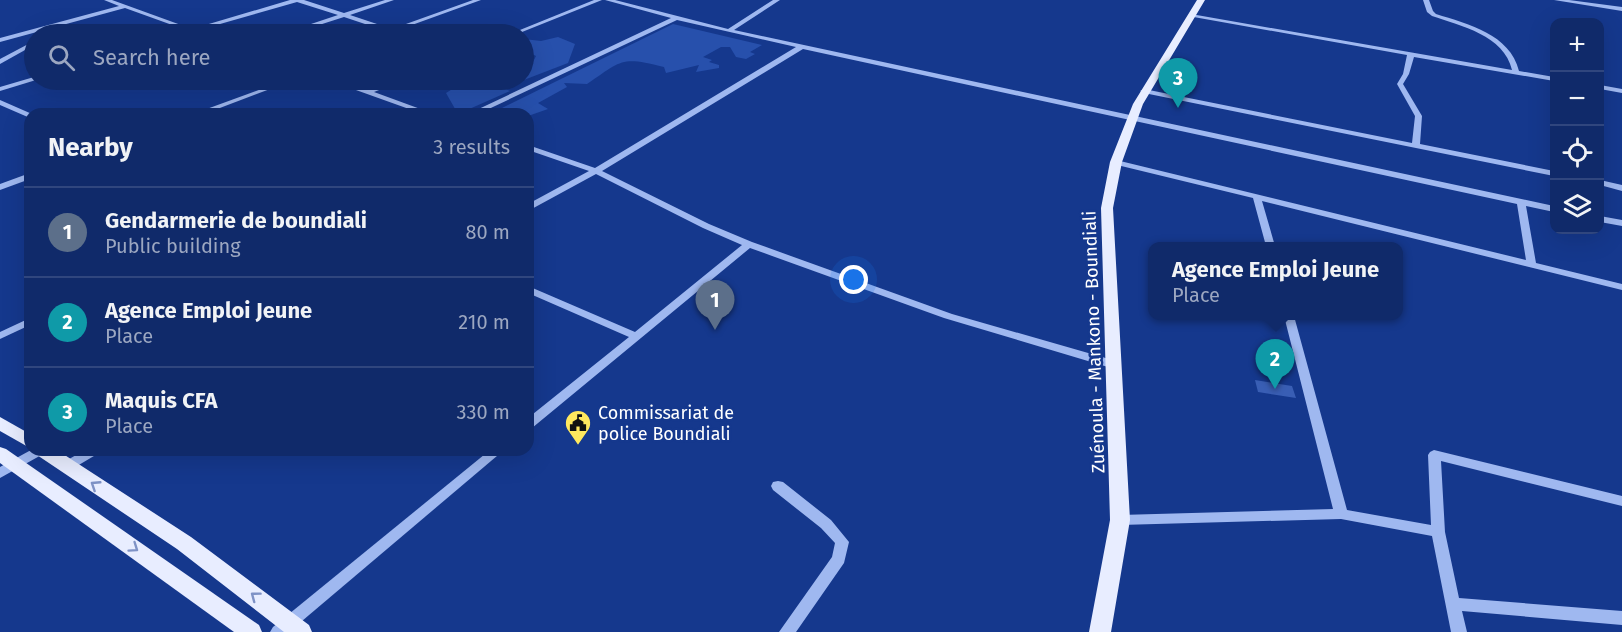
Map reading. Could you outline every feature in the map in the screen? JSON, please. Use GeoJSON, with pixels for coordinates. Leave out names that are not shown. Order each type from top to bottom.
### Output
{"type":"FeatureCollection","features":[{"type":"Feature","properties":{"kind":"main road","name":"Zuénoula - Mankono - Boundiali"},"geometry":{"type":"LineString","coordinates":[[1100,632],[1120,520],[1107,208],[1116,162],[1144,91],[1201,0]]}},
{"type":"Feature","properties":{"kind":"main road"},"geometry":{"type":"LineString","coordinates":[[0,423],[24,438]]}},
{"type":"Feature","properties":{"kind":"main road"},"geometry":{"type":"LineString","coordinates":[[51,456],[184,543],[289,629]]}},
{"type":"Feature","properties":{"kind":"main road"},"geometry":{"type":"LineString","coordinates":[[5,464],[251,632]]}},
{"type":"Feature","properties":{"kind":"street"},"geometry":{"type":"LineString","coordinates":[[107,0],[172,24]]}},
{"type":"Feature","properties":{"kind":"street"},"geometry":{"type":"LineString","coordinates":[[216,24],[297,0],[371,24]]}},
{"type":"Feature","properties":{"kind":"street"},"geometry":{"type":"LineString","coordinates":[[317,24],[391,0]]}},
{"type":"Feature","properties":{"kind":"street"},"geometry":{"type":"LineString","coordinates":[[411,24],[478,0]]}},
{"type":"Feature","properties":{"kind":"street"},"geometry":{"type":"LineString","coordinates":[[534,26],[599,0]]}},
{"type":"Feature","properties":{"kind":"street"},"geometry":{"type":"LineString","coordinates":[[608,0],[729,30],[1550,208]]}},
{"type":"Feature","properties":{"kind":"street"},"geometry":{"type":"LineString","coordinates":[[729,30],[777,0]]}},
{"type":"Feature","properties":{"kind":"street"},"geometry":{"type":"LineString","coordinates":[[1426,0],[1430,12],[1434,15],[1494,40],[1507,49],[1515,60],[1516,73]]}},
{"type":"Feature","properties":{"kind":"street"},"geometry":{"type":"LineString","coordinates":[[1557,0],[1622,9]]}},
{"type":"Feature","properties":{"kind":"street"},"geometry":{"type":"LineString","coordinates":[[61,24],[124,7]]}},
{"type":"Feature","properties":{"kind":"street"},"geometry":{"type":"LineString","coordinates":[[1191,16],[1550,79]]}},
{"type":"Feature","properties":{"kind":"street"},"geometry":{"type":"LineString","coordinates":[[534,85],[676,18]]}},
{"type":"Feature","properties":{"kind":"street"},"geometry":{"type":"LineString","coordinates":[[67,24],[73,21]]}},
{"type":"Feature","properties":{"kind":"street"},"geometry":{"type":"LineString","coordinates":[[0,40],[24,34]]}},
{"type":"Feature","properties":{"kind":"street"},"geometry":{"type":"LineString","coordinates":[[534,205],[594,172],[802,46]]}},
{"type":"Feature","properties":{"kind":"street"},"geometry":{"type":"LineString","coordinates":[[0,62],[24,49]]}},
{"type":"Feature","properties":{"kind":"street"},"geometry":{"type":"LineString","coordinates":[[1411,54],[1406,74],[1400,84],[1421,119],[1416,144]]}},
{"type":"Feature","properties":{"kind":"street"},"geometry":{"type":"LineString","coordinates":[[0,89],[24,82]]}},
{"type":"Feature","properties":{"kind":"street"},"geometry":{"type":"LineString","coordinates":[[1604,88],[1622,91]]}},
{"type":"Feature","properties":{"kind":"street"},"geometry":{"type":"LineString","coordinates":[[214,108],[263,90]]}},
{"type":"Feature","properties":{"kind":"street"},"geometry":{"type":"LineString","coordinates":[[362,90],[413,108]]}},
{"type":"Feature","properties":{"kind":"street"},"geometry":{"type":"LineString","coordinates":[[369,92],[374,90]]}},
{"type":"Feature","properties":{"kind":"street"},"geometry":{"type":"LineString","coordinates":[[485,108],[523,90]]}},
{"type":"Feature","properties":{"kind":"street"},"geometry":{"type":"LineString","coordinates":[[1144,91],[1416,144],[1550,173]]}},
{"type":"Feature","properties":{"kind":"street"},"geometry":{"type":"LineString","coordinates":[[0,102],[24,113]]}},
{"type":"Feature","properties":{"kind":"street"},"geometry":{"type":"LineString","coordinates":[[534,149],[579,164],[706,226],[749,244],[948,316],[1112,364]]}},
{"type":"Feature","properties":{"kind":"street"},"geometry":{"type":"LineString","coordinates":[[1116,162],[1622,287]]}},
{"type":"Feature","properties":{"kind":"street"},"geometry":{"type":"LineString","coordinates":[[0,187],[24,178]]}},
{"type":"Feature","properties":{"kind":"street"},"geometry":{"type":"LineString","coordinates":[[1604,184],[1622,188]]}},
{"type":"Feature","properties":{"kind":"street"},"geometry":{"type":"LineString","coordinates":[[1257,198],[1269,242]]}},
{"type":"Feature","properties":{"kind":"street"},"geometry":{"type":"LineString","coordinates":[[1521,202],[1531,263]]}},
{"type":"Feature","properties":{"kind":"street"},"geometry":{"type":"LineString","coordinates":[[1604,220],[1622,224]]}},
{"type":"Feature","properties":{"kind":"street"},"geometry":{"type":"LineString","coordinates":[[534,420],[749,244]]}},
{"type":"Feature","properties":{"kind":"street"},"geometry":{"type":"LineString","coordinates":[[534,292],[636,336]]}},
{"type":"Feature","properties":{"kind":"street"},"geometry":{"type":"LineString","coordinates":[[1289,320],[1341,514]]}},
{"type":"Feature","properties":{"kind":"street"},"geometry":{"type":"LineString","coordinates":[[0,336],[24,324]]}},
{"type":"Feature","properties":{"kind":"street"},"geometry":{"type":"LineString","coordinates":[[1459,632],[1438,532],[1434,455],[1622,501]]}},
{"type":"Feature","properties":{"kind":"street"},"geometry":{"type":"LineString","coordinates":[[5,464],[26,456]]}},
{"type":"Feature","properties":{"kind":"street"},"geometry":{"type":"LineString","coordinates":[[67,466],[84,456]]}},
{"type":"Feature","properties":{"kind":"street"},"geometry":{"type":"LineString","coordinates":[[289,629],[491,456]]}},
{"type":"Feature","properties":{"kind":"street"},"geometry":{"type":"LineString","coordinates":[[778,486],[826,524],[842,542],[839,559],[787,632]]}},
{"type":"Feature","properties":{"kind":"street"},"geometry":{"type":"LineString","coordinates":[[1120,520],[1341,514],[1438,532]]}},
{"type":"Feature","properties":{"kind":"street"},"geometry":{"type":"LineString","coordinates":[[1453,604],[1622,618]]}},
{"type":"Feature","properties":{"kind":"shaded area"},"geometry":{"type":"Polygon","coordinates":[[[673,24],[762,45],[750,52],[755,54],[746,59],[736,57],[730,47],[721,47],[703,57],[712,60],[709,62],[719,65],[719,68],[696,72],[699,65],[666,73],[664,67],[639,62],[623,62],[587,84],[564,83],[567,87],[538,103],[548,109],[534,114],[534,108],[502,108],[673,24]]]}},
{"type":"Feature","properties":{"kind":"shaded area"},"geometry":{"type":"Polygon","coordinates":[[[558,37],[575,44],[568,63],[534,76],[536,56],[534,55],[534,40],[558,37]]]}},
{"type":"Feature","properties":{"kind":"shaded area"},"geometry":{"type":"Polygon","coordinates":[[[451,90],[510,91],[472,108],[455,108],[446,93],[451,90]]]}},
{"type":"Feature","properties":{"kind":"building"},"geometry":{"type":"Polygon","coordinates":[[[1255,380],[1292,386],[1296,398],[1258,392],[1255,380]]]}},
{"type":"Feature","properties":{"kind":"place","name":"Maquis CFA"},"geometry":{"type":"Point","coordinates":[1178,108]}},
{"type":"Feature","properties":{"kind":"place","name":"Gendarmerie de boundiali"},"geometry":{"type":"Point","coordinates":[715,330]}},
{"type":"Feature","properties":{"kind":"place","name":"Agence Emploi Jeune"},"geometry":{"type":"Point","coordinates":[1275,389]}},
{"type":"Feature","properties":{"kind":"place","name":"Commissariat de police Boundiali"},"geometry":{"type":"Point","coordinates":[578,446]}}]}
